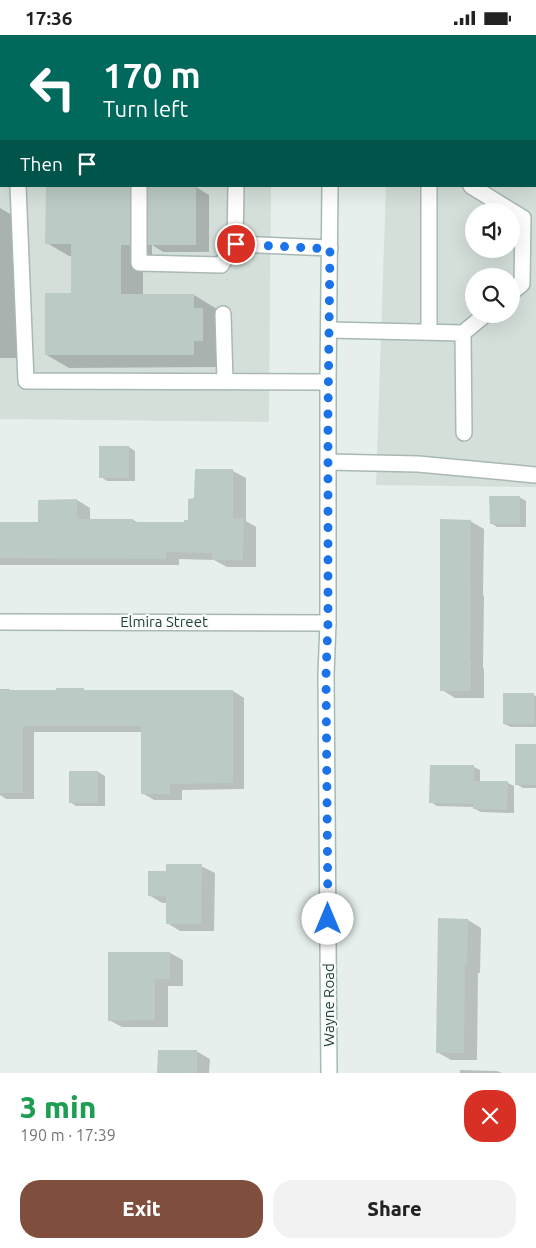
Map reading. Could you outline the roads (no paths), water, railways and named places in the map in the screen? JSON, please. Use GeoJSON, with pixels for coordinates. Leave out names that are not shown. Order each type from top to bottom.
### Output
{"type":"FeatureCollection","features":[{"type":"Feature","properties":{"kind":"main road"},"geometry":{"type":"LineString","coordinates":[[18,187],[26,381],[328,382]]}},
{"type":"Feature","properties":{"kind":"main road"},"geometry":{"type":"LineString","coordinates":[[139,187],[139,263],[221,265],[236,244],[236,187]]}},
{"type":"Feature","properties":{"kind":"main road","name":"Wayne Road"},"geometry":{"type":"LineString","coordinates":[[329,1073],[326,675],[328,623],[330,187]]}},
{"type":"Feature","properties":{"kind":"main road"},"geometry":{"type":"LineString","coordinates":[[429,187],[430,332]]}},
{"type":"Feature","properties":{"kind":"main road"},"geometry":{"type":"LineString","coordinates":[[473,187],[523,218],[522,285],[520,286]]}},
{"type":"Feature","properties":{"kind":"main road"},"geometry":{"type":"LineString","coordinates":[[236,244],[330,249]]}},
{"type":"Feature","properties":{"kind":"main road"},"geometry":{"type":"LineString","coordinates":[[223,314],[225,381]]}},
{"type":"Feature","properties":{"kind":"main road"},"geometry":{"type":"LineString","coordinates":[[329,330],[462,333],[475,323]]}},
{"type":"Feature","properties":{"kind":"main road"},"geometry":{"type":"LineString","coordinates":[[462,333],[464,433]]}},
{"type":"Feature","properties":{"kind":"main road"},"geometry":{"type":"LineString","coordinates":[[328,462],[418,464],[536,475]]}},
{"type":"Feature","properties":{"kind":"main road","name":"Elmira Street"},"geometry":{"type":"LineString","coordinates":[[0,622],[328,623]]}}]}
